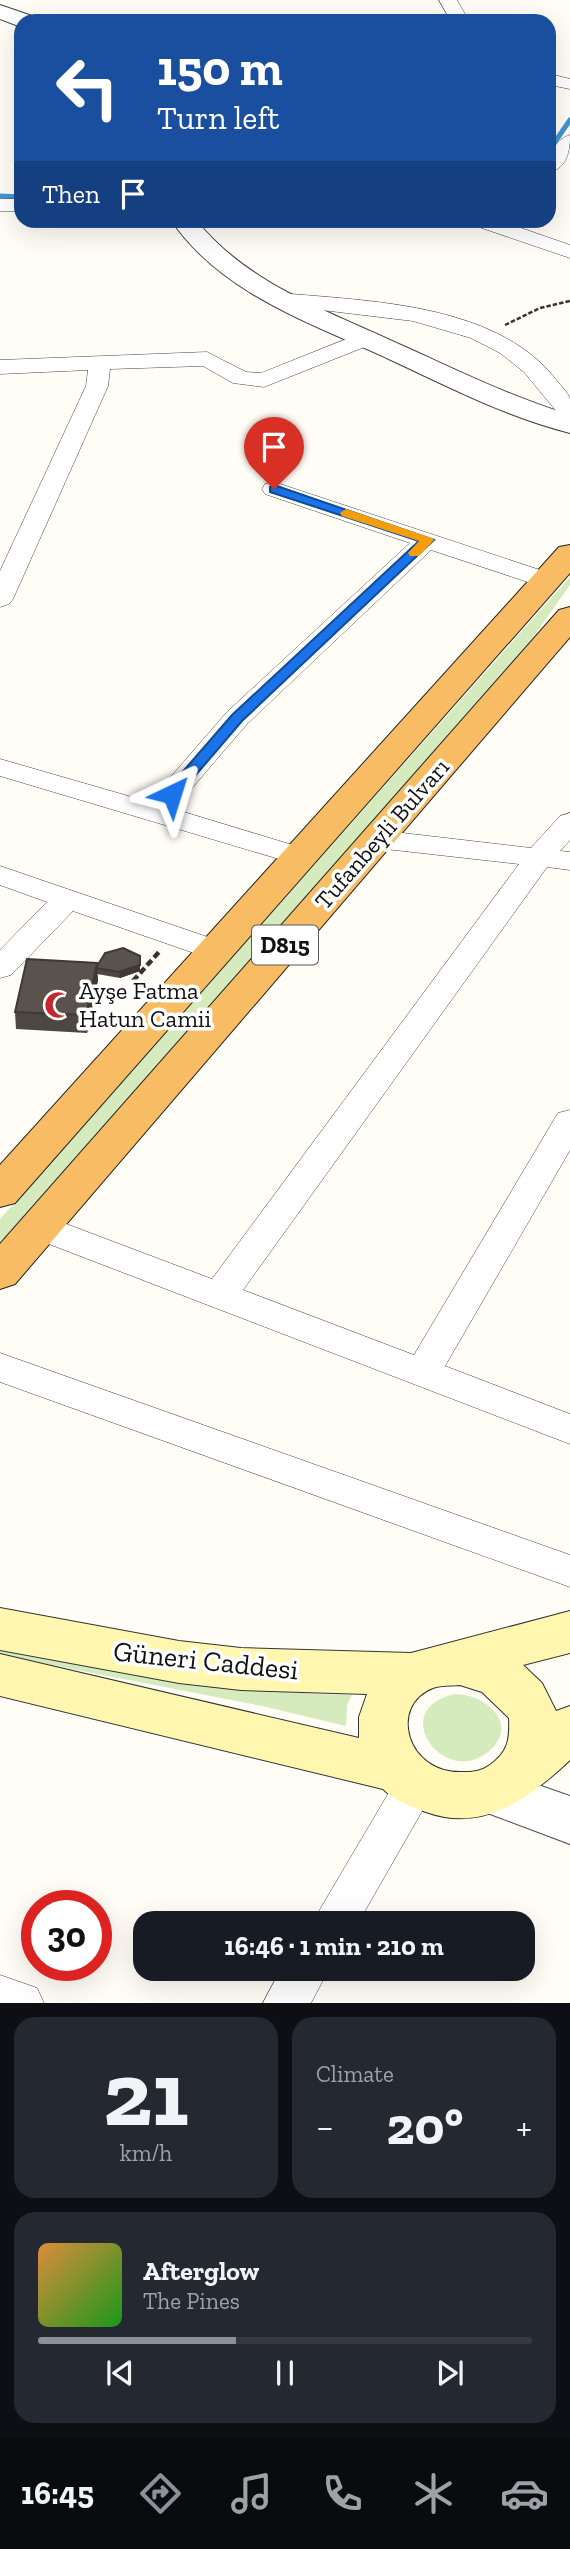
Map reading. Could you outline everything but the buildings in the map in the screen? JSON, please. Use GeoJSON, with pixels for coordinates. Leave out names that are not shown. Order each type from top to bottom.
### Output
{"type":"FeatureCollection","features":[{"type":"Feature","properties":{"kind":"highway","name":"Tufanbeyli Bulvarı"},"geometry":{"type":"LineString","coordinates":[[0,1192],[558,567]]}},
{"type":"Feature","properties":{"kind":"highway","name":"Tufanbeyli Bulvarı"},"geometry":{"type":"LineString","coordinates":[[0,1273],[570,617]]}},
{"type":"Feature","properties":{"kind":"main road","name":"Güneri Caddesi"},"geometry":{"type":"LineString","coordinates":[[0,1629],[179,1662],[242,1669],[425,1670],[460,1664],[484,1669],[506,1680],[523,1697],[533,1718],[536,1740],[529,1762],[503,1786],[467,1797],[440,1795],[407,1777],[136,1705],[0,1675]]}},
{"type":"Feature","properties":{"kind":"main road"},"geometry":{"type":"LineString","coordinates":[[407,1777],[386,1749],[382,1728],[385,1707],[397,1688],[425,1670],[570,1632]]}},
{"type":"Feature","properties":{"kind":"main road"},"geometry":{"type":"LineString","coordinates":[[503,1786],[570,1728]]}},
{"type":"Feature","properties":{"kind":"street"},"geometry":{"type":"LineString","coordinates":[[189,228],[195,237],[239,274],[280,299],[515,407],[570,424]]}},
{"type":"Feature","properties":{"kind":"street"},"geometry":{"type":"LineString","coordinates":[[500,228],[570,252]]}},
{"type":"Feature","properties":{"kind":"street"},"geometry":{"type":"LineString","coordinates":[[280,299],[412,314],[484,335],[530,365],[570,413]]}},
{"type":"Feature","properties":{"kind":"street"},"geometry":{"type":"LineString","coordinates":[[0,367],[207,359],[241,378],[264,380],[364,339]]}},
{"type":"Feature","properties":{"kind":"street"},"geometry":{"type":"LineString","coordinates":[[0,599],[97,386],[100,363]]}},
{"type":"Feature","properties":{"kind":"street"},"geometry":{"type":"LineString","coordinates":[[274,489],[428,540],[558,567]]}},
{"type":"Feature","properties":{"kind":"street"},"geometry":{"type":"LineString","coordinates":[[155,813],[237,718],[428,540]]}},
{"type":"Feature","properties":{"kind":"street"},"geometry":{"type":"LineString","coordinates":[[0,767],[299,856]]}},
{"type":"Feature","properties":{"kind":"street"},"geometry":{"type":"LineString","coordinates":[[219,1296],[555,859],[570,822]]}},
{"type":"Feature","properties":{"kind":"street"},"geometry":{"type":"LineString","coordinates":[[377,839],[555,859]]}},
{"type":"Feature","properties":{"kind":"street"},"geometry":{"type":"LineString","coordinates":[[0,875],[214,950]]}},
{"type":"Feature","properties":{"kind":"street"},"geometry":{"type":"LineString","coordinates":[[0,968],[67,898]]}},
{"type":"Feature","properties":{"kind":"street"},"geometry":{"type":"LineString","coordinates":[[422,1373],[570,1121]]}},
{"type":"Feature","properties":{"kind":"street"},"geometry":{"type":"LineString","coordinates":[[40,1227],[570,1429]]}},
{"type":"Feature","properties":{"kind":"street"},"geometry":{"type":"LineString","coordinates":[[0,1367],[570,1571]]}},
{"type":"Feature","properties":{"kind":"street"},"geometry":{"type":"LineString","coordinates":[[340,1911],[407,1777]]}},
{"type":"Feature","properties":{"kind":"street","name":"Güneri Caddesi"},"geometry":{"type":"LineString","coordinates":[[503,1786],[570,1819]]}},
{"type":"Feature","properties":{"kind":"street"},"geometry":{"type":"LineString","coordinates":[[286,2003],[299,1981]]}},
{"type":"Feature","properties":{"kind":"street"},"geometry":{"type":"LineString","coordinates":[[0,1997],[21,2003]]}},
{"type":"Feature","properties":{"kind":"path"},"geometry":{"type":"LineString","coordinates":[[484,335],[540,308],[570,301]]}},
{"type":"Feature","properties":{"kind":"path"},"geometry":{"type":"LineString","coordinates":[[133,981],[173,936]]}},
{"type":"Feature","properties":{"kind":"green space"},"geometry":{"type":"Polygon","coordinates":[[[570,577],[570,585],[531,640],[0,1247],[0,1219],[570,577]]]}},
{"type":"Feature","properties":{"kind":"green space"},"geometry":{"type":"Polygon","coordinates":[[[0,1644],[219,1684],[263,1690],[352,1695],[347,1705],[346,1726],[262,1706],[0,1655],[0,1644]]]}},
{"type":"Feature","properties":{"kind":"green space"},"geometry":{"type":"Polygon","coordinates":[[[455,1694],[467,1695],[488,1705],[500,1722],[501,1732],[497,1742],[488,1752],[471,1760],[455,1760],[440,1753],[429,1742],[424,1728],[425,1714],[435,1702],[455,1694]]]}},
{"type":"Feature","properties":{"kind":"waterway"},"geometry":{"type":"LineString","coordinates":[[556,140],[570,120]]}},
{"type":"Feature","properties":{"kind":"waterway"},"geometry":{"type":"LineString","coordinates":[[0,196],[14,197]]}},
{"type":"Feature","properties":{"kind":"slow traffic"},"geometry":{"type":"LineString","coordinates":[[346,513],[428,540],[414,553]]}},
{"type":"Feature","properties":{"kind":"place","name":"Ayşe Fatma Hatun Camii"},"geometry":{"type":"Point","coordinates":[58,1005]}},
{"type":"Feature","properties":{"kind":"route"},"geometry":{"type":"LineString","coordinates":[[172,794],[237,718],[428,540],[274,489]]}}]}
